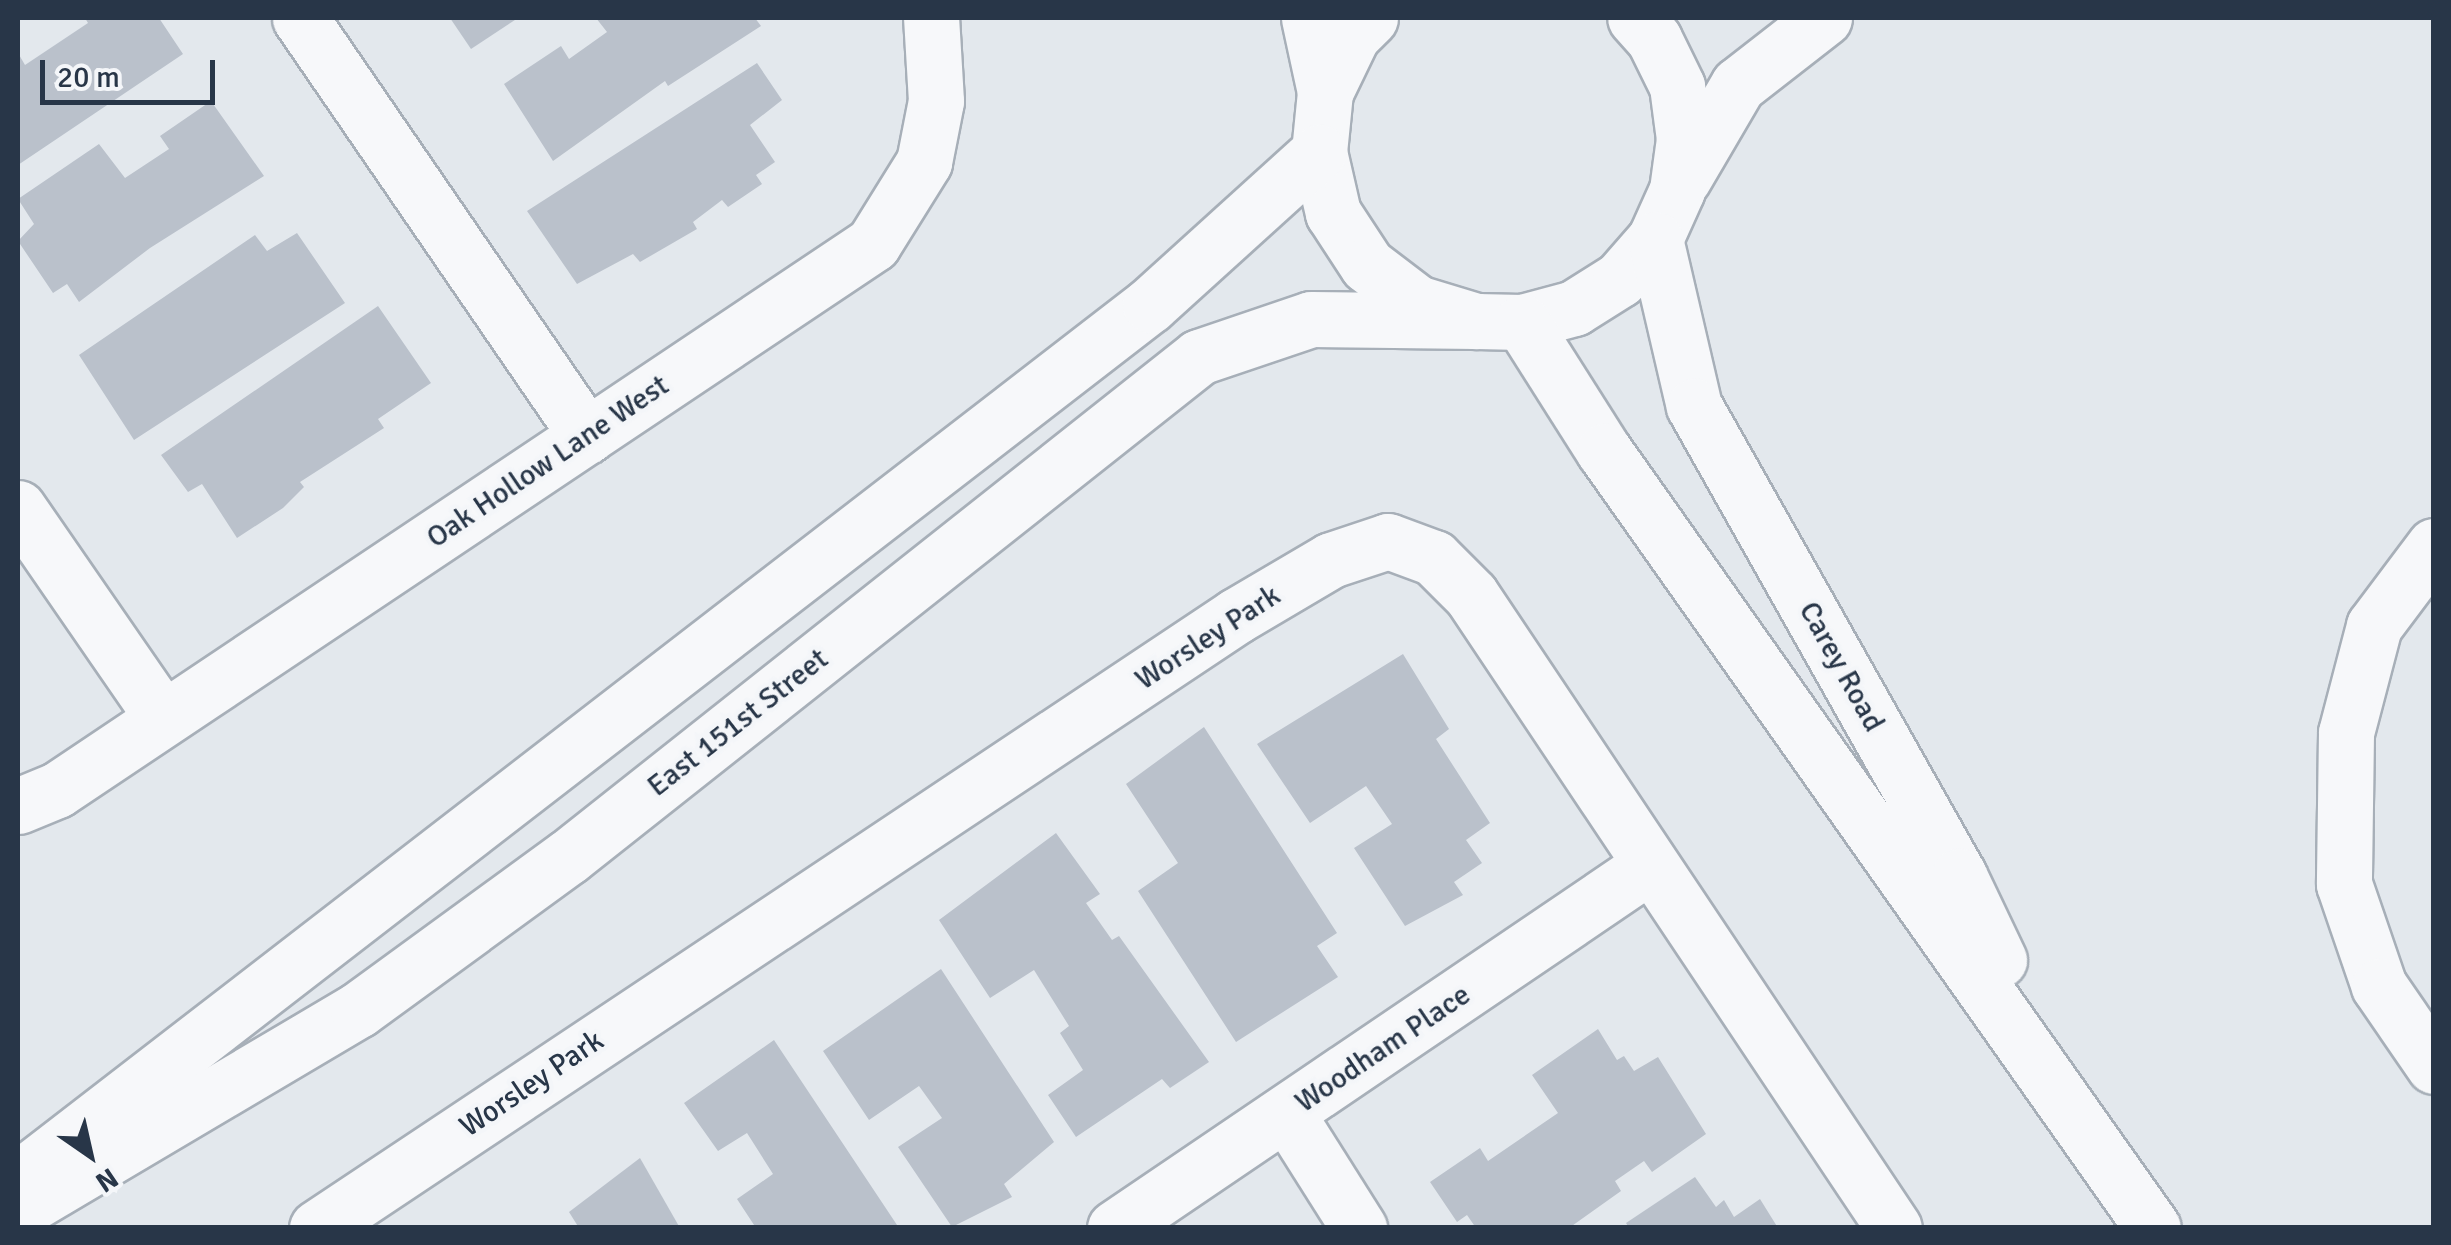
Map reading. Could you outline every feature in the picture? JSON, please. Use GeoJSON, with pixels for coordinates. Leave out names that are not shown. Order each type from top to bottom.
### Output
{"type":"FeatureCollection","features":[{"type":"Feature","properties":{"kind":"street"},"geometry":{"type":"LineString","coordinates":[[300,18],[587,436]]}},
{"type":"Feature","properties":{"kind":"street","name":"Oak Hollow Lane West"},"geometry":{"type":"LineString","coordinates":[[18,806],[57,790],[873,244],[924,162],[936,101],[932,18]]}},
{"type":"Feature","properties":{"kind":"street"},"geometry":{"type":"LineString","coordinates":[[1308,18],[1325,92],[1319,152],[1333,213],[1367,265],[1417,303],[1499,322]]}},
{"type":"Feature","properties":{"kind":"street"},"geometry":{"type":"LineString","coordinates":[[1325,92],[1352,36],[1370,18]]}},
{"type":"Feature","properties":{"kind":"street"},"geometry":{"type":"LineString","coordinates":[[1635,18],[1677,86],[1684,138],[1677,190]]}},
{"type":"Feature","properties":{"kind":"street"},"geometry":{"type":"LineString","coordinates":[[1655,239],[1677,190],[1738,85],[1824,18]]}},
{"type":"Feature","properties":{"kind":"street"},"geometry":{"type":"LineString","coordinates":[[18,1180],[1134,317],[1319,152]]}},
{"type":"Feature","properties":{"kind":"street","name":"East 151st Street"},"geometry":{"type":"LineString","coordinates":[[18,1211],[358,1010],[568,858],[1198,357],[1311,319],[1499,322],[1574,308],[1604,289],[1655,239]]}},
{"type":"Feature","properties":{"kind":"street","name":"Carey Road"},"geometry":{"type":"LineString","coordinates":[[1655,239],[1694,406],[1960,876],[2058,1085]]}},
{"type":"Feature","properties":{"kind":"street","name":"Carey Road"},"geometry":{"type":"LineString","coordinates":[[1499,322],[1604,451],[2058,1085],[2154,1228]]}},
{"type":"Feature","properties":{"kind":"street"},"geometry":{"type":"LineString","coordinates":[[18,508],[163,718]]}},
{"type":"Feature","properties":{"kind":"street","name":"Worsley Park"},"geometry":{"type":"LineString","coordinates":[[316,1228],[1236,616],[1360,548],[1388,541],[1434,558],[1471,596],[1894,1228]]}},
{"type":"Feature","properties":{"kind":"street"},"geometry":{"type":"LineString","coordinates":[[2434,546],[2374,626],[2346,732],[2344,884],[2379,986],[2434,1066]]}},
{"type":"Feature","properties":{"kind":"street","name":"Woodham Place"},"geometry":{"type":"LineString","coordinates":[[1115,1228],[1649,866]]}},
{"type":"Feature","properties":{"kind":"street"},"geometry":{"type":"LineString","coordinates":[[1287,1114],[1359,1228]]}},
{"type":"Feature","properties":{"kind":"building"},"geometry":{"type":"Polygon","coordinates":[[[85,18],[159,18],[183,54],[18,165],[18,53],[25,65],[88,23],[85,18]]]}},
{"type":"Feature","properties":{"kind":"building"},"geometry":{"type":"Polygon","coordinates":[[[450,18],[518,18],[471,49],[450,18]]]}},
{"type":"Feature","properties":{"kind":"building"},"geometry":{"type":"Polygon","coordinates":[[[596,18],[755,18],[761,26],[668,86],[665,81],[553,161],[504,84],[561,46],[569,59],[607,32],[596,18]]]}},
{"type":"Feature","properties":{"kind":"building"},"geometry":{"type":"Polygon","coordinates":[[[757,63],[782,100],[750,125],[775,162],[756,175],[762,184],[728,207],[722,200],[693,222],[697,229],[640,262],[633,254],[577,284],[527,211],[757,63]]]}},
{"type":"Feature","properties":{"kind":"building"},"geometry":{"type":"Polygon","coordinates":[[[211,101],[264,176],[150,248],[79,302],[67,284],[53,293],[18,241],[34,224],[18,199],[99,144],[125,178],[169,149],[160,136],[211,101]]]}},
{"type":"Feature","properties":{"kind":"building"},"geometry":{"type":"Polygon","coordinates":[[[297,233],[345,303],[134,440],[79,355],[255,235],[267,251],[297,233]]]}},
{"type":"Feature","properties":{"kind":"building"},"geometry":{"type":"Polygon","coordinates":[[[378,306],[431,383],[378,419],[384,428],[300,482],[304,487],[283,508],[237,538],[202,484],[188,492],[161,455],[378,306]]]}},
{"type":"Feature","properties":{"kind":"building"},"geometry":{"type":"Polygon","coordinates":[[[1403,654],[1449,729],[1436,739],[1490,823],[1466,840],[1482,863],[1454,882],[1463,895],[1405,926],[1354,848],[1392,824],[1366,786],[1310,823],[1257,744],[1403,654]]]}},
{"type":"Feature","properties":{"kind":"building"},"geometry":{"type":"Polygon","coordinates":[[[1204,727],[1337,933],[1317,946],[1338,977],[1236,1042],[1138,891],[1178,863],[1126,784],[1204,727]]]}},
{"type":"Feature","properties":{"kind":"building"},"geometry":{"type":"Polygon","coordinates":[[[1056,833],[1100,894],[1086,903],[1112,940],[1119,936],[1209,1062],[1170,1088],[1162,1079],[1076,1137],[1048,1095],[1083,1070],[1060,1033],[1069,1026],[1034,970],[990,998],[939,920],[1056,833]]]}},
{"type":"Feature","properties":{"kind":"building"},"geometry":{"type":"Polygon","coordinates":[[[941,969],[1054,1142],[1004,1184],[1012,1197],[952,1227],[898,1147],[942,1118],[919,1086],[869,1120],[823,1051],[941,969]]]}},
{"type":"Feature","properties":{"kind":"building"},"geometry":{"type":"Polygon","coordinates":[[[1598,1029],[1617,1060],[1624,1056],[1634,1071],[1658,1057],[1706,1134],[1652,1172],[1644,1161],[1615,1181],[1621,1191],[1569,1228],[1476,1228],[1467,1215],[1457,1222],[1430,1182],[1480,1148],[1488,1161],[1558,1113],[1532,1075],[1598,1029]]]}},
{"type":"Feature","properties":{"kind":"building"},"geometry":{"type":"Polygon","coordinates":[[[774,1040],[899,1228],[756,1228],[737,1199],[773,1174],[747,1133],[718,1151],[684,1103],[774,1040]]]}},
{"type":"Feature","properties":{"kind":"building"},"geometry":{"type":"Polygon","coordinates":[[[640,1158],[680,1228],[579,1228],[569,1212],[640,1158]]]}},
{"type":"Feature","properties":{"kind":"building"},"geometry":{"type":"Polygon","coordinates":[[[1695,1177],[1716,1207],[1724,1200],[1734,1217],[1760,1199],[1778,1228],[1629,1228],[1626,1223],[1695,1177]]]}}]}
